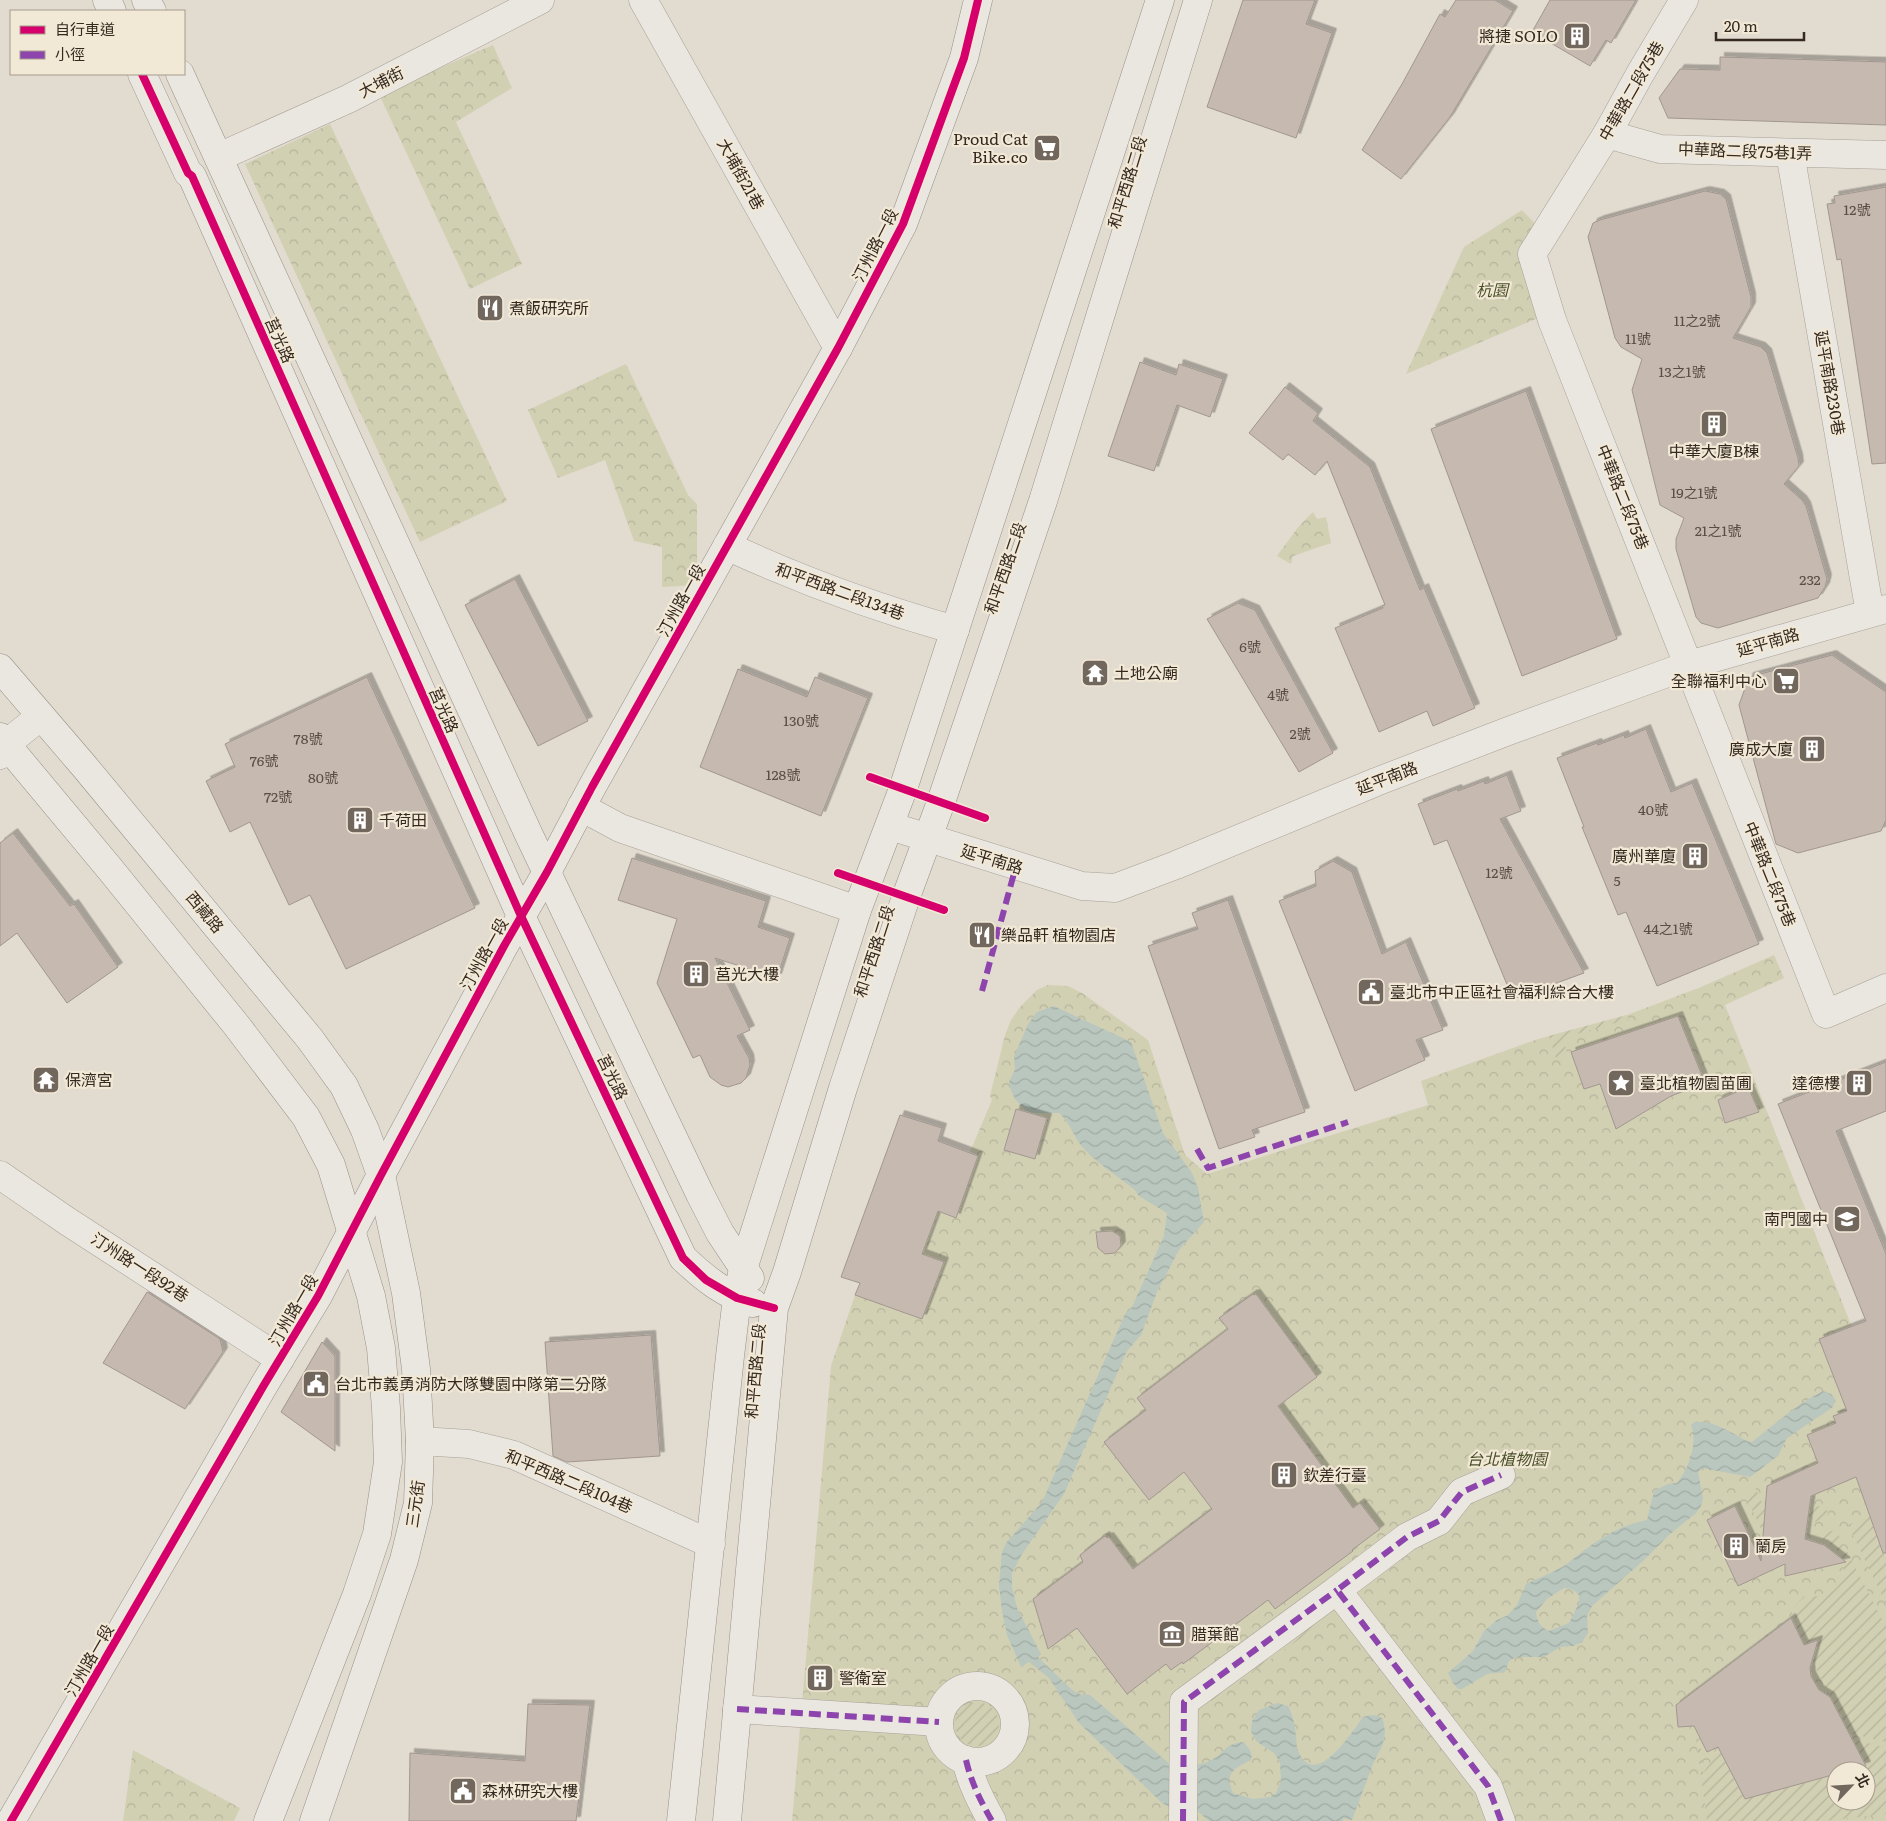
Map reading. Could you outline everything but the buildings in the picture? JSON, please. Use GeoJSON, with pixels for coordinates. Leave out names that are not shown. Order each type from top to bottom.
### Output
{"type":"FeatureCollection","features":[{"type":"Feature","properties":{"kind":"street","name":"大埔街"},"geometry":{"type":"LineString","coordinates":[[219,157],[348,99],[540,0]]}},
{"type":"Feature","properties":{"kind":"street","name":"大埔街21巷"},"geometry":{"type":"LineString","coordinates":[[643,0],[838,348]]}},
{"type":"Feature","properties":{"kind":"street","name":"汀州路一段"},"geometry":{"type":"LineString","coordinates":[[11,1821],[280,1358],[318,1296],[380,1175],[521,916],[838,348],[903,224],[964,58],[978,0]]}},
{"type":"Feature","properties":{"kind":"street","name":"和平西路二段"},"geometry":{"type":"LineString","coordinates":[[681,1821],[737,1298],[743,1268],[857,910],[890,826],[1160,0]]}},
{"type":"Feature","properties":{"kind":"street","name":"和平西路二段"},"geometry":{"type":"LineString","coordinates":[[726,1821],[774,1308],[790,1263],[843,1088],[1043,501],[1198,0]]}},
{"type":"Feature","properties":{"kind":"street","name":"中華路二段75巷"},"geometry":{"type":"LineString","coordinates":[[1684,0],[1607,134],[1532,254],[1552,320],[1826,1014],[1886,988]]}},
{"type":"Feature","properties":{"kind":"street","name":"莒光路"},"geometry":{"type":"LineString","coordinates":[[142,75],[188,174],[192,176],[521,916],[683,1258],[706,1280],[737,1298],[774,1308]]}},
{"type":"Feature","properties":{"kind":"street","name":"莒光路"},"geometry":{"type":"LineString","coordinates":[[180,75],[547,872],[700,1194],[720,1233],[743,1268],[774,1308]]}},
{"type":"Feature","properties":{"kind":"street","name":"中華路二段75巷1弄"},"geometry":{"type":"LineString","coordinates":[[1607,134],[1660,149],[1886,155]]}},
{"type":"Feature","properties":{"kind":"street","name":"延平南路230巷"},"geometry":{"type":"LineString","coordinates":[[1790,153],[1878,611]]}},
{"type":"Feature","properties":{"kind":"street","name":"和平西路二段134巷"},"geometry":{"type":"LineString","coordinates":[[727,546],[763,563],[846,595],[917,620],[955,630]]}},
{"type":"Feature","properties":{"kind":"street","name":"延平南路"},"geometry":{"type":"LineString","coordinates":[[890,826],[1082,886],[1115,888],[1208,852],[1376,782],[1689,665],[1878,611]]}},
{"type":"Feature","properties":{"kind":"street","name":"西藏路"},"geometry":{"type":"LineString","coordinates":[[0,668],[310,1039],[344,1086],[365,1130],[380,1175]]}},
{"type":"Feature","properties":{"kind":"street"},"geometry":{"type":"LineString","coordinates":[[42,716],[2,745],[224,1011],[306,1117],[331,1165],[351,1232]]}},
{"type":"Feature","properties":{"kind":"street"},"geometry":{"type":"LineString","coordinates":[[581,808],[620,828],[857,910]]}},
{"type":"Feature","properties":{"kind":"street","name":"汀州路一段92巷"},"geometry":{"type":"LineString","coordinates":[[0,1175],[280,1358]]}},
{"type":"Feature","properties":{"kind":"street","name":"三元街"},"geometry":{"type":"LineString","coordinates":[[314,1821],[404,1560],[418,1503],[420,1441],[416,1369],[406,1293],[380,1175]]}},
{"type":"Feature","properties":{"kind":"street","name":"三元街"},"geometry":{"type":"LineString","coordinates":[[268,1821],[358,1594],[376,1534],[388,1462],[381,1348],[371,1296],[351,1232]]}},
{"type":"Feature","properties":{"kind":"street","name":"和平西路二段104巷"},"geometry":{"type":"LineString","coordinates":[[420,1441],[469,1444],[514,1455],[711,1544]]}},
{"type":"Feature","properties":{"kind":"street"},"geometry":{"type":"LineString","coordinates":[[1183,1818],[1184,1702],[1407,1537],[1439,1521],[1462,1492],[1502,1475]]}},
{"type":"Feature","properties":{"kind":"street"},"geometry":{"type":"LineString","coordinates":[[1337,1590],[1488,1786],[1501,1821]]}},
{"type":"Feature","properties":{"kind":"street"},"geometry":{"type":"LineString","coordinates":[[969,1687],[988,1688],[1005,1698],[1011,1706],[1014,1716],[1014,1736],[1003,1752],[995,1758],[986,1761],[966,1760],[950,1750],[940,1732],[940,1722],[945,1704],[952,1696],[969,1687]]}},
{"type":"Feature","properties":{"kind":"street"},"geometry":{"type":"LineString","coordinates":[[737,1709],[940,1722]]}},
{"type":"Feature","properties":{"kind":"street"},"geometry":{"type":"LineString","coordinates":[[966,1760],[969,1774],[992,1821]]}},
{"type":"Feature","properties":{"kind":"green space"},"geometry":{"type":"Polygon","coordinates":[[[493,45],[512,88],[456,122],[522,264],[470,289],[379,94],[493,45]]]}},
{"type":"Feature","properties":{"kind":"green space"},"geometry":{"type":"Polygon","coordinates":[[[330,124],[507,501],[420,542],[245,164],[330,124]]]}},
{"type":"Feature","properties":{"kind":"green space","name":"杭園"},"geometry":{"type":"Polygon","coordinates":[[[1522,210],[1541,230],[1545,315],[1406,374],[1464,247],[1522,210]]]}},
{"type":"Feature","properties":{"kind":"green space"},"geometry":{"type":"Polygon","coordinates":[[[626,364],[688,495],[697,504],[697,585],[662,587],[662,547],[634,541],[605,460],[558,478],[528,410],[626,364]]]}},
{"type":"Feature","properties":{"kind":"green space"},"geometry":{"type":"Polygon","coordinates":[[[1313,512],[1317,519],[1326,517],[1331,543],[1293,556],[1291,564],[1277,556],[1299,526],[1313,512]]]}},
{"type":"Feature","properties":{"kind":"green space","name":"台北植物園"},"geometry":{"type":"Polygon","coordinates":[[[1774,955],[1784,978],[1725,1005],[1870,1373],[1886,1441],[1886,1821],[792,1821],[831,1366],[855,1295],[921,1205],[955,1218],[978,1156],[970,1152],[992,1100],[990,1096],[1005,1035],[1011,1020],[1020,1007],[1037,990],[1048,985],[1068,986],[1082,993],[1148,1040],[1185,1155],[1207,1174],[1428,1105],[1421,1081],[1538,1039],[1627,1015],[1701,987],[1774,955]]]}},
{"type":"Feature","properties":{"kind":"green space"},"geometry":{"type":"Polygon","coordinates":[[[1627,1015],[1629,1019],[1563,1038],[1567,1053],[1556,1058],[1549,1036],[1627,1015]]]}},
{"type":"Feature","properties":{"kind":"green space"},"geometry":{"type":"Polygon","coordinates":[[[1755,1487],[1765,1510],[1809,1505],[1825,1507],[1828,1513],[1827,1516],[1778,1540],[1764,1535],[1745,1495],[1755,1487]]]}},
{"type":"Feature","properties":{"kind":"green space"},"geometry":{"type":"Polygon","coordinates":[[[1870,1517],[1886,1560],[1886,1604],[1848,1525],[1870,1517]]]}},
{"type":"Feature","properties":{"kind":"green space"},"geometry":{"type":"Polygon","coordinates":[[[1836,1530],[1886,1627],[1886,1742],[1849,1733],[1795,1627],[1799,1624],[1791,1611],[1804,1596],[1812,1597],[1826,1594],[1838,1586],[1843,1573],[1840,1554],[1829,1543],[1815,1535],[1836,1530]]]}},
{"type":"Feature","properties":{"kind":"green space"},"geometry":{"type":"Polygon","coordinates":[[[1323,1612],[1328,1619],[1211,1701],[1208,1697],[1323,1612]]]}},
{"type":"Feature","properties":{"kind":"green space"},"geometry":{"type":"Polygon","coordinates":[[[981,1702],[993,1708],[998,1715],[998,1733],[993,1740],[986,1745],[973,1746],[965,1743],[958,1736],[955,1720],[958,1712],[965,1705],[981,1702]]]}},
{"type":"Feature","properties":{"kind":"green space"},"geometry":{"type":"Polygon","coordinates":[[[1700,1738],[1703,1773],[1720,1749],[1745,1799],[1826,1778],[1826,1811],[1876,1811],[1876,1761],[1863,1761],[1852,1739],[1886,1748],[1886,1814],[1823,1821],[1707,1821],[1696,1739],[1700,1738]]]}},
{"type":"Feature","properties":{"kind":"green space"},"geometry":{"type":"Polygon","coordinates":[[[133,1750],[240,1808],[234,1821],[123,1821],[133,1750]]]}},
{"type":"Feature","properties":{"kind":"water"},"geometry":{"type":"Polygon","coordinates":[[[1054,1006],[1131,1042],[1163,1133],[1192,1173],[1198,1188],[1204,1222],[1179,1250],[1157,1292],[1141,1335],[1127,1351],[1064,1494],[1022,1554],[1012,1573],[1012,1587],[1017,1608],[1041,1654],[1038,1657],[1071,1689],[1079,1694],[1090,1695],[1172,1766],[1194,1767],[1214,1759],[1227,1747],[1243,1742],[1250,1750],[1251,1760],[1232,1772],[1230,1786],[1233,1793],[1253,1799],[1270,1797],[1276,1793],[1281,1781],[1280,1763],[1275,1754],[1256,1741],[1251,1731],[1252,1721],[1259,1710],[1277,1703],[1288,1706],[1294,1724],[1298,1751],[1305,1762],[1314,1765],[1323,1762],[1332,1755],[1363,1717],[1374,1715],[1380,1717],[1383,1719],[1385,1732],[1383,1744],[1373,1764],[1352,1820],[1343,1818],[1343,1821],[1209,1821],[1195,1809],[1170,1808],[1161,1802],[1079,1723],[1049,1678],[1029,1662],[1021,1667],[1007,1635],[999,1585],[1002,1552],[1006,1543],[1042,1502],[1125,1314],[1132,1307],[1164,1236],[1167,1213],[1139,1196],[1134,1189],[1109,1171],[1081,1146],[1067,1121],[1059,1113],[1032,1113],[1025,1110],[1011,1091],[1009,1082],[1015,1069],[1014,1057],[1028,1024],[1037,1012],[1054,1006]]]}},
{"type":"Feature","properties":{"kind":"water"},"geometry":{"type":"Polygon","coordinates":[[[1823,1391],[1831,1394],[1835,1399],[1833,1407],[1787,1438],[1778,1456],[1750,1477],[1702,1468],[1698,1472],[1703,1498],[1701,1506],[1696,1513],[1669,1535],[1592,1606],[1587,1616],[1588,1633],[1582,1642],[1573,1646],[1560,1647],[1544,1657],[1516,1657],[1509,1661],[1505,1672],[1487,1674],[1462,1689],[1458,1689],[1453,1683],[1448,1673],[1473,1651],[1484,1631],[1497,1620],[1508,1615],[1517,1605],[1526,1584],[1563,1566],[1614,1531],[1647,1520],[1654,1491],[1668,1484],[1677,1483],[1689,1463],[1693,1448],[1691,1425],[1695,1422],[1713,1424],[1752,1442],[1804,1402],[1823,1391]],[[1564,1588],[1547,1599],[1536,1612],[1543,1628],[1549,1631],[1569,1623],[1579,1603],[1579,1595],[1572,1589],[1564,1588]]]}},
{"type":"Feature","properties":{"kind":"marked path"},"geometry":{"type":"LineString","coordinates":[[982,991],[1016,866]]}},
{"type":"Feature","properties":{"kind":"marked path"},"geometry":{"type":"LineString","coordinates":[[1197,1149],[1208,1168],[1348,1122]]}},
{"type":"Feature","properties":{"kind":"marked path"},"geometry":{"type":"LineString","coordinates":[[1501,1475],[1462,1492],[1439,1521],[1407,1537],[1337,1590],[1488,1786],[1501,1821]]}},
{"type":"Feature","properties":{"kind":"marked path"},"geometry":{"type":"LineString","coordinates":[[1183,1821],[1184,1702],[1337,1590]]}},
{"type":"Feature","properties":{"kind":"marked path"},"geometry":{"type":"LineString","coordinates":[[737,1709],[939,1722]]}},
{"type":"Feature","properties":{"kind":"marked path"},"geometry":{"type":"LineString","coordinates":[[966,1760],[977,1792],[992,1821]]}},
{"type":"Feature","properties":{"kind":"cycle path"},"geometry":{"type":"LineString","coordinates":[[11,1821],[264,1385],[318,1296],[504,946],[838,348],[903,224],[964,58],[978,0]]}},
{"type":"Feature","properties":{"kind":"cycle path"},"geometry":{"type":"LineString","coordinates":[[142,75],[188,173],[192,176],[521,916],[683,1258],[706,1280],[737,1298],[774,1308]]}},
{"type":"Feature","properties":{"kind":"cycle path"},"geometry":{"type":"LineString","coordinates":[[870,777],[985,818]]}},
{"type":"Feature","properties":{"kind":"cycle path"},"geometry":{"type":"LineString","coordinates":[[838,873],[944,910]]}},
{"type":"Feature","properties":{"kind":"place","name":"將捷 SOLO"},"geometry":{"type":"Point","coordinates":[1577,36]}},
{"type":"Feature","properties":{"kind":"place","name":"Proud Cat Bike.co"},"geometry":{"type":"Point","coordinates":[1047,148]}},
{"type":"Feature","properties":{"kind":"place","name":"煮飯研究所"},"geometry":{"type":"Point","coordinates":[490,308]}},
{"type":"Feature","properties":{"kind":"place","name":"中華大廈B棟"},"geometry":{"type":"Point","coordinates":[1714,424]}},
{"type":"Feature","properties":{"kind":"place","name":"土地公廟"},"geometry":{"type":"Point","coordinates":[1095,673]}},
{"type":"Feature","properties":{"kind":"place","name":"全聯福利中心"},"geometry":{"type":"Point","coordinates":[1786,681]}},
{"type":"Feature","properties":{"kind":"place","name":"廣成大廈"},"geometry":{"type":"Point","coordinates":[1812,749]}},
{"type":"Feature","properties":{"kind":"place","name":"千荷田"},"geometry":{"type":"Point","coordinates":[360,820]}},
{"type":"Feature","properties":{"kind":"place","name":"廣州華廈"},"geometry":{"type":"Point","coordinates":[1695,856]}},
{"type":"Feature","properties":{"kind":"place","name":"樂品軒 植物園店"},"geometry":{"type":"Point","coordinates":[982,935]}},
{"type":"Feature","properties":{"kind":"place","name":"莒光大樓"},"geometry":{"type":"Point","coordinates":[696,974]}},
{"type":"Feature","properties":{"kind":"place","name":"臺北市中正區社會福利綜合大樓"},"geometry":{"type":"Point","coordinates":[1371,992]}},
{"type":"Feature","properties":{"kind":"place","name":"保濟宮"},"geometry":{"type":"Point","coordinates":[46,1080]}},
{"type":"Feature","properties":{"kind":"place","name":"臺北植物園苗圃"},"geometry":{"type":"Point","coordinates":[1621,1083]}},
{"type":"Feature","properties":{"kind":"place","name":"達德樓"},"geometry":{"type":"Point","coordinates":[1859,1083]}},
{"type":"Feature","properties":{"kind":"place","name":"南門國中"},"geometry":{"type":"Point","coordinates":[1847,1219]}},
{"type":"Feature","properties":{"kind":"place","name":"台北市義勇消防大隊雙園中隊第二分隊"},"geometry":{"type":"Point","coordinates":[316,1384]}},
{"type":"Feature","properties":{"kind":"place","name":"欽差行臺"},"geometry":{"type":"Point","coordinates":[1284,1475]}},
{"type":"Feature","properties":{"kind":"place","name":"蘭房"},"geometry":{"type":"Point","coordinates":[1736,1546]}},
{"type":"Feature","properties":{"kind":"place","name":"腊葉館"},"geometry":{"type":"Point","coordinates":[1172,1634]}},
{"type":"Feature","properties":{"kind":"place","name":"警衛室"},"geometry":{"type":"Point","coordinates":[820,1678]}},
{"type":"Feature","properties":{"kind":"place","name":"森林研究大樓"},"geometry":{"type":"Point","coordinates":[463,1791]}}]}
